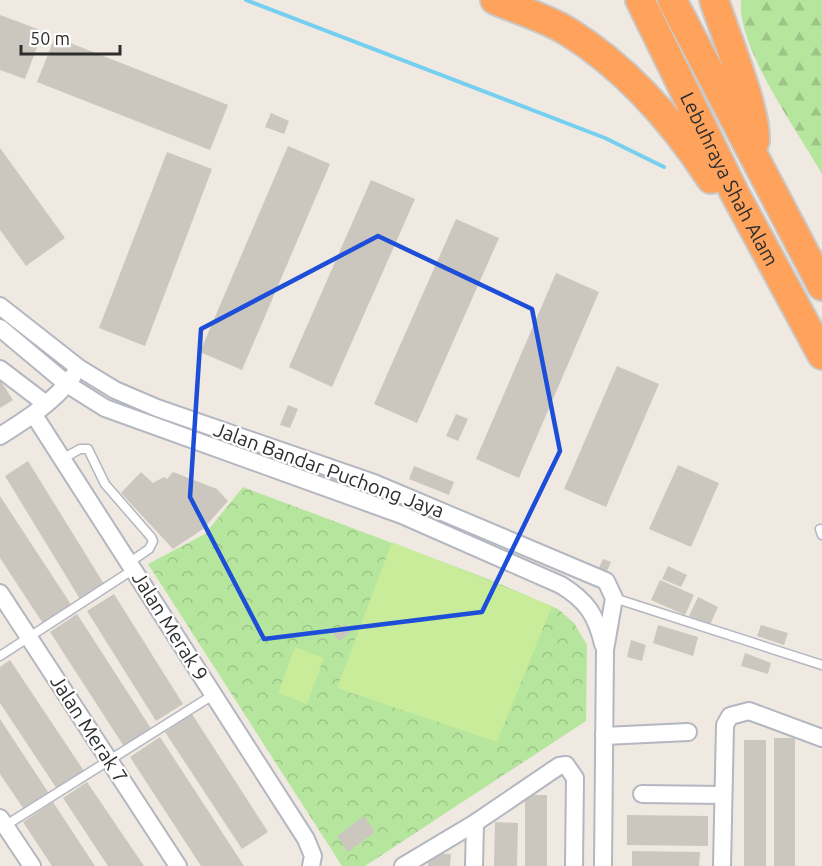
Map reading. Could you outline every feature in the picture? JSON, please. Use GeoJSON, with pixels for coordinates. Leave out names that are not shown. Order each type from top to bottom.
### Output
{"type":"FeatureCollection","features":[{"type":"Feature","properties":{"kind":"highway"},"geometry":{"type":"LineString","coordinates":[[495,0],[567,30],[630,78],[680,132],[712,180],[735,194]]}},
{"type":"Feature","properties":{"kind":"highway","name":"Lebuhraya Shah Alam"},"geometry":{"type":"LineString","coordinates":[[640,0],[735,194],[822,355]]}},
{"type":"Feature","properties":{"kind":"highway","name":"Lebuhraya Shah Alam"},"geometry":{"type":"LineString","coordinates":[[672,0],[822,286]]}},
{"type":"Feature","properties":{"kind":"highway"},"geometry":{"type":"LineString","coordinates":[[714,0],[756,130],[753,156]]}},
{"type":"Feature","properties":{"kind":"street","name":"Jalan Bandar Puchong Jaya"},"geometry":{"type":"LineString","coordinates":[[0,306],[79,368],[115,390],[157,408],[374,483],[606,581],[614,598],[605,650],[603,866]]}},
{"type":"Feature","properties":{"kind":"street","name":"Jalan Bandar Puchong Jaya"},"geometry":{"type":"LineString","coordinates":[[0,328],[66,384],[105,408],[402,515],[561,585],[574,593],[597,618],[605,650]]}},
{"type":"Feature","properties":{"kind":"street"},"geometry":{"type":"LineString","coordinates":[[0,436],[40,409],[79,368]]}},
{"type":"Feature","properties":{"kind":"street"},"geometry":{"type":"LineString","coordinates":[[0,369],[40,409]]}},
{"type":"Feature","properties":{"kind":"street","name":"Jalan Merak 9"},"geometry":{"type":"LineString","coordinates":[[40,409],[61,459],[132,565],[306,838],[313,856],[311,866]]}},
{"type":"Feature","properties":{"kind":"street","name":"Jalan Merak 7"},"geometry":{"type":"LineString","coordinates":[[0,592],[178,866]]}},
{"type":"Feature","properties":{"kind":"street"},"geometry":{"type":"LineString","coordinates":[[722,866],[725,725],[730,716],[749,711],[822,738]]}},
{"type":"Feature","properties":{"kind":"street"},"geometry":{"type":"LineString","coordinates":[[604,736],[687,732]]}},
{"type":"Feature","properties":{"kind":"street"},"geometry":{"type":"LineString","coordinates":[[403,866],[475,823],[559,766],[566,765],[575,778],[574,866]]}},
{"type":"Feature","properties":{"kind":"street"},"geometry":{"type":"LineString","coordinates":[[642,794],[723,795]]}},
{"type":"Feature","properties":{"kind":"street"},"geometry":{"type":"LineString","coordinates":[[474,866],[475,823]]}},
{"type":"Feature","properties":{"kind":"street"},"geometry":{"type":"LineString","coordinates":[[2,824],[32,866]]}},
{"type":"Feature","properties":{"kind":"lane"},"geometry":{"type":"LineString","coordinates":[[0,656],[30,638],[132,565],[149,549],[153,541],[105,484],[88,449],[80,449],[61,459]]}},
{"type":"Feature","properties":{"kind":"lane"},"geometry":{"type":"LineString","coordinates":[[614,598],[822,665]]}},
{"type":"Feature","properties":{"kind":"lane"},"geometry":{"type":"LineString","coordinates":[[2,824],[213,695]]}},
{"type":"Feature","properties":{"kind":"highlighted area"},"geometry":{"type":"Polygon","coordinates":[[[378,236],[532,309],[560,451],[482,612],[264,639],[190,497],[201,329],[378,236]]]}},
{"type":"Feature","properties":{"kind":"green space"},"geometry":{"type":"Polygon","coordinates":[[[741,0],[822,0],[822,174],[758,65],[742,19],[741,0]]]}},
{"type":"Feature","properties":{"kind":"green space"},"geometry":{"type":"Polygon","coordinates":[[[243,487],[488,579],[558,609],[574,623],[587,645],[586,721],[365,866],[342,866],[148,564],[205,534],[243,487]]]}},
{"type":"Feature","properties":{"kind":"green space"},"geometry":{"type":"Polygon","coordinates":[[[392,542],[552,606],[497,742],[337,688],[392,542]]]}},
{"type":"Feature","properties":{"kind":"green space"},"geometry":{"type":"Polygon","coordinates":[[[295,647],[324,658],[307,704],[278,693],[295,647]]]}},
{"type":"Feature","properties":{"kind":"building"},"geometry":{"type":"Polygon","coordinates":[[[0,15],[43,31],[25,79],[0,70],[0,15]]]}},
{"type":"Feature","properties":{"kind":"building"},"geometry":{"type":"Polygon","coordinates":[[[55,37],[228,105],[210,150],[37,82],[55,37]]]}},
{"type":"Feature","properties":{"kind":"building"},"geometry":{"type":"Polygon","coordinates":[[[271,113],[289,121],[284,134],[265,127],[271,113]]]}},
{"type":"Feature","properties":{"kind":"building"},"geometry":{"type":"Polygon","coordinates":[[[288,146],[330,164],[242,370],[200,352],[288,146]]]}},
{"type":"Feature","properties":{"kind":"building"},"geometry":{"type":"Polygon","coordinates":[[[0,148],[65,238],[26,266],[0,230],[0,148]]]}},
{"type":"Feature","properties":{"kind":"building"},"geometry":{"type":"Polygon","coordinates":[[[167,152],[212,169],[145,346],[99,328],[167,152]]]}},
{"type":"Feature","properties":{"kind":"building"},"geometry":{"type":"Polygon","coordinates":[[[371,180],[415,199],[332,387],[289,367],[371,180]]]}},
{"type":"Feature","properties":{"kind":"building"},"geometry":{"type":"Polygon","coordinates":[[[456,219],[499,238],[417,423],[374,404],[456,219]]]}},
{"type":"Feature","properties":{"kind":"building"},"geometry":{"type":"Polygon","coordinates":[[[556,273],[599,292],[519,478],[476,459],[556,273]]]}},
{"type":"Feature","properties":{"kind":"building"},"geometry":{"type":"Polygon","coordinates":[[[617,366],[659,384],[606,507],[564,489],[617,366]]]}},
{"type":"Feature","properties":{"kind":"building"},"geometry":{"type":"Polygon","coordinates":[[[0,380],[13,400],[0,408],[0,380]]]}},
{"type":"Feature","properties":{"kind":"building"},"geometry":{"type":"Polygon","coordinates":[[[288,405],[298,409],[290,428],[280,425],[288,405]]]}},
{"type":"Feature","properties":{"kind":"building"},"geometry":{"type":"Polygon","coordinates":[[[456,414],[468,419],[458,441],[446,436],[456,414]]]}},
{"type":"Feature","properties":{"kind":"building"},"geometry":{"type":"Polygon","coordinates":[[[28,461],[104,584],[80,599],[5,476],[28,461]]]}},
{"type":"Feature","properties":{"kind":"building"},"geometry":{"type":"Polygon","coordinates":[[[678,465],[719,483],[691,547],[649,529],[678,465]]]}},
{"type":"Feature","properties":{"kind":"building"},"geometry":{"type":"Polygon","coordinates":[[[414,466],[454,482],[449,495],[409,479],[414,466]]]}},
{"type":"Feature","properties":{"kind":"building"},"geometry":{"type":"Polygon","coordinates":[[[141,472],[153,483],[164,477],[167,479],[173,472],[217,489],[228,501],[203,529],[173,549],[121,493],[141,472]]]}},
{"type":"Feature","properties":{"kind":"building"},"geometry":{"type":"Polygon","coordinates":[[[0,496],[72,606],[44,625],[0,558],[0,496]]]}},
{"type":"Feature","properties":{"kind":"building"},"geometry":{"type":"Polygon","coordinates":[[[603,559],[611,562],[607,571],[599,568],[603,559]]]}},
{"type":"Feature","properties":{"kind":"building"},"geometry":{"type":"Polygon","coordinates":[[[668,566],[687,575],[681,587],[662,579],[668,566]]]}},
{"type":"Feature","properties":{"kind":"building"},"geometry":{"type":"Polygon","coordinates":[[[660,580],[694,595],[685,615],[651,600],[660,580]]]}},
{"type":"Feature","properties":{"kind":"building"},"geometry":{"type":"Polygon","coordinates":[[[114,594],[183,704],[156,721],[87,611],[114,594]]]}},
{"type":"Feature","properties":{"kind":"building"},"geometry":{"type":"Polygon","coordinates":[[[698,597],[718,607],[710,625],[689,616],[698,597]]]}},
{"type":"Feature","properties":{"kind":"building"},"geometry":{"type":"Polygon","coordinates":[[[77,614],[152,730],[125,748],[50,632],[77,614]]]}},
{"type":"Feature","properties":{"kind":"building"},"geometry":{"type":"Polygon","coordinates":[[[345,624],[351,632],[339,641],[333,633],[345,624]]]}},
{"type":"Feature","properties":{"kind":"building"},"geometry":{"type":"Polygon","coordinates":[[[658,625],[698,637],[693,656],[653,643],[658,625]]]}},
{"type":"Feature","properties":{"kind":"building"},"geometry":{"type":"Polygon","coordinates":[[[761,625],[788,633],[784,645],[757,636],[761,625]]]}},
{"type":"Feature","properties":{"kind":"building"},"geometry":{"type":"Polygon","coordinates":[[[631,640],[646,645],[642,661],[627,657],[631,640]]]}},
{"type":"Feature","properties":{"kind":"building"},"geometry":{"type":"Polygon","coordinates":[[[745,653],[771,663],[768,674],[741,666],[745,653]]]}},
{"type":"Feature","properties":{"kind":"building"},"geometry":{"type":"Polygon","coordinates":[[[10,660],[84,771],[57,789],[0,703],[0,667],[10,660]]]}},
{"type":"Feature","properties":{"kind":"building"},"geometry":{"type":"Polygon","coordinates":[[[192,714],[268,832],[242,849],[165,732],[192,714]]]}},
{"type":"Feature","properties":{"kind":"building"},"geometry":{"type":"Polygon","coordinates":[[[0,719],[50,795],[25,811],[0,774],[0,719]]]}},
{"type":"Feature","properties":{"kind":"building"},"geometry":{"type":"Polygon","coordinates":[[[160,737],[244,866],[201,866],[130,757],[160,737]]]}},
{"type":"Feature","properties":{"kind":"building"},"geometry":{"type":"Polygon","coordinates":[[[774,738],[795,738],[795,866],[774,866],[774,738]]]}},
{"type":"Feature","properties":{"kind":"building"},"geometry":{"type":"Polygon","coordinates":[[[744,740],[766,740],[766,866],[744,866],[744,740]]]}},
{"type":"Feature","properties":{"kind":"building"},"geometry":{"type":"Polygon","coordinates":[[[87,782],[144,866],[108,866],[63,798],[87,782]]]}},
{"type":"Feature","properties":{"kind":"building"},"geometry":{"type":"Polygon","coordinates":[[[525,795],[547,795],[547,866],[525,866],[525,795]]]}},
{"type":"Feature","properties":{"kind":"building"},"geometry":{"type":"Polygon","coordinates":[[[53,802],[95,866],[52,866],[23,822],[53,802]]]}},
{"type":"Feature","properties":{"kind":"building"},"geometry":{"type":"Polygon","coordinates":[[[627,815],[708,816],[708,846],[627,845],[627,815]]]}},
{"type":"Feature","properties":{"kind":"building"},"geometry":{"type":"Polygon","coordinates":[[[364,816],[375,832],[348,852],[337,836],[364,816]]]}},
{"type":"Feature","properties":{"kind":"building"},"geometry":{"type":"Polygon","coordinates":[[[495,822],[518,823],[517,866],[494,866],[495,822]]]}},
{"type":"Feature","properties":{"kind":"building"},"geometry":{"type":"Polygon","coordinates":[[[632,851],[700,852],[699,866],[632,866],[632,851]]]}},
{"type":"Feature","properties":{"kind":"building"},"geometry":{"type":"Polygon","coordinates":[[[428,854],[451,854],[450,866],[428,866],[428,854]]]}},
{"type":"Feature","properties":{"kind":"waterway"},"geometry":{"type":"LineString","coordinates":[[246,0],[605,138],[664,167]]}}]}
